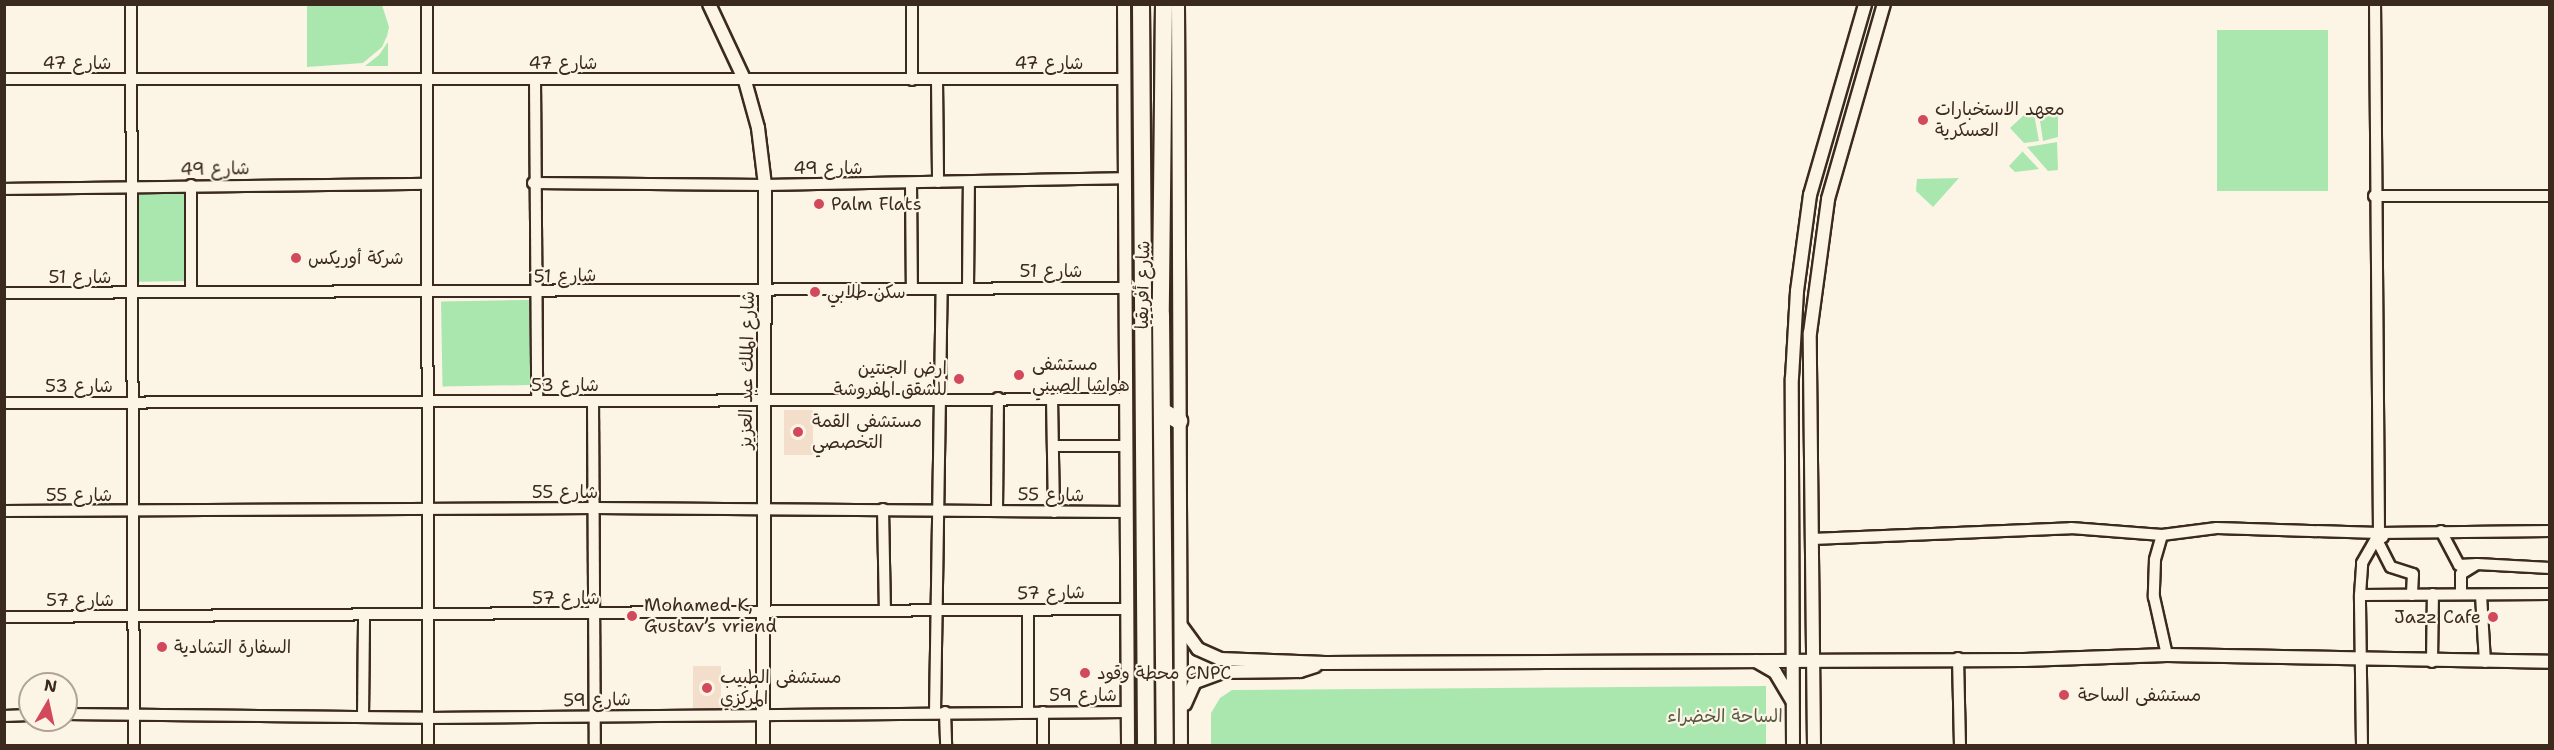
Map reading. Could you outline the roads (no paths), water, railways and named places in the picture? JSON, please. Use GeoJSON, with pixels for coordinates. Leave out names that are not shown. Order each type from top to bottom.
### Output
{"type":"FeatureCollection","features":[{"type":"Feature","properties":{"kind":"highway","name":"شارع أفريقيا"},"geometry":{"type":"LineString","coordinates":[[1140,6],[1146,746]]}},
{"type":"Feature","properties":{"kind":"highway","name":"شارع أفريقيا"},"geometry":{"type":"LineString","coordinates":[[1165,746],[1163,226],[1169,6]]}},
{"type":"Feature","properties":{"kind":"highway"},"geometry":{"type":"LineString","coordinates":[[1142,228],[1163,226]]}},
{"type":"Feature","properties":{"kind":"highway"},"geometry":{"type":"LineString","coordinates":[[1162,411],[1179,421]]}},
{"type":"Feature","properties":{"kind":"street"},"geometry":{"type":"LineString","coordinates":[[132,4],[133,712],[135,746]]}},
{"type":"Feature","properties":{"kind":"street"},"geometry":{"type":"LineString","coordinates":[[427,4],[428,746]]}},
{"type":"Feature","properties":{"kind":"street","name":"شارع الملك عبد العزيز"},"geometry":{"type":"LineString","coordinates":[[709,4],[745,81],[758,128],[765,185],[763,746]]}},
{"type":"Feature","properties":{"kind":"street"},"geometry":{"type":"LineString","coordinates":[[912,4],[912,80]]}},
{"type":"Feature","properties":{"kind":"street","name":"شارع أفريقيا"},"geometry":{"type":"LineString","coordinates":[[1124,4],[1122,79],[1126,288],[1128,746]]}},
{"type":"Feature","properties":{"kind":"street"},"geometry":{"type":"LineString","coordinates":[[1793,746],[1792,378],[1798,280],[1810,195],[1865,4]]}},
{"type":"Feature","properties":{"kind":"street"},"geometry":{"type":"LineString","coordinates":[[1814,746],[1809,379],[1813,295],[1828,199],[1884,4]]}},
{"type":"Feature","properties":{"kind":"street"},"geometry":{"type":"LineString","coordinates":[[2362,746],[2360,595],[2362,563],[2379,533],[2374,196],[2375,4]]}},
{"type":"Feature","properties":{"kind":"street","name":"شارع أفريقيا"},"geometry":{"type":"LineString","coordinates":[[1169,6],[1179,421],[1181,746]]}},
{"type":"Feature","properties":{"kind":"street","name":"شارع 47"},"geometry":{"type":"LineString","coordinates":[[4,79],[745,81],[1122,79]]}},
{"type":"Feature","properties":{"kind":"street"},"geometry":{"type":"LineString","coordinates":[[535,80],[533,183],[537,401]]}},
{"type":"Feature","properties":{"kind":"street"},"geometry":{"type":"LineString","coordinates":[[937,80],[938,182]]}},
{"type":"Feature","properties":{"kind":"street","name":"شارع 49"},"geometry":{"type":"LineString","coordinates":[[533,183],[911,184],[1123,178]]}},
{"type":"Feature","properties":{"kind":"street"},"geometry":{"type":"LineString","coordinates":[[968,288],[969,183]]}},
{"type":"Feature","properties":{"kind":"street","name":"شارع 49"},"geometry":{"type":"LineString","coordinates":[[4,189],[426,184]]}},
{"type":"Feature","properties":{"kind":"street"},"geometry":{"type":"LineString","coordinates":[[911,184],[912,289]]}},
{"type":"Feature","properties":{"kind":"street"},"geometry":{"type":"LineString","coordinates":[[191,185],[192,292]]}},
{"type":"Feature","properties":{"kind":"street"},"geometry":{"type":"LineString","coordinates":[[1810,195],[1828,199]]}},
{"type":"Feature","properties":{"kind":"street"},"geometry":{"type":"LineString","coordinates":[[2374,196],[2550,196]]}},
{"type":"Feature","properties":{"kind":"street","name":"شارع 51"},"geometry":{"type":"LineString","coordinates":[[4,293],[426,294],[1126,288]]}},
{"type":"Feature","properties":{"kind":"street"},"geometry":{"type":"LineString","coordinates":[[942,289],[936,611],[940,713],[946,746]]}},
{"type":"Feature","properties":{"kind":"street"},"geometry":{"type":"LineString","coordinates":[[1792,378],[1809,379]]}},
{"type":"Feature","properties":{"kind":"street","name":"شارع 53"},"geometry":{"type":"LineString","coordinates":[[4,404],[939,398],[1125,399]]}},
{"type":"Feature","properties":{"kind":"street"},"geometry":{"type":"LineString","coordinates":[[997,511],[998,398]]}},
{"type":"Feature","properties":{"kind":"street"},"geometry":{"type":"LineString","coordinates":[[1052,398],[1054,512]]}},
{"type":"Feature","properties":{"kind":"street"},"geometry":{"type":"LineString","coordinates":[[593,401],[595,746]]}},
{"type":"Feature","properties":{"kind":"street"},"geometry":{"type":"LineString","coordinates":[[1053,446],[1125,446]]}},
{"type":"Feature","properties":{"kind":"street","name":"شارع 55"},"geometry":{"type":"LineString","coordinates":[[4,511],[595,508],[1126,512]]}},
{"type":"Feature","properties":{"kind":"street"},"geometry":{"type":"LineString","coordinates":[[883,509],[885,611]]}},
{"type":"Feature","properties":{"kind":"street"},"geometry":{"type":"LineString","coordinates":[[1812,539],[2071,528],[2162,536],[2217,528],[2379,533],[2550,531]]}},
{"type":"Feature","properties":{"kind":"street"},"geometry":{"type":"LineString","coordinates":[[2397,531],[2378,540],[2391,567],[2413,574],[2412,595]]}},
{"type":"Feature","properties":{"kind":"street"},"geometry":{"type":"LineString","coordinates":[[2441,531],[2459,565],[2550,568]]}},
{"type":"Feature","properties":{"kind":"street"},"geometry":{"type":"LineString","coordinates":[[2162,536],[2155,560],[2154,597],[2167,655]]}},
{"type":"Feature","properties":{"kind":"street"},"geometry":{"type":"LineString","coordinates":[[2461,594],[2461,574],[2477,564]]}},
{"type":"Feature","properties":{"kind":"street"},"geometry":{"type":"LineString","coordinates":[[2432,662],[2433,594]]}},
{"type":"Feature","properties":{"kind":"street"},"geometry":{"type":"LineString","coordinates":[[2360,595],[2550,594]]}},
{"type":"Feature","properties":{"kind":"street"},"geometry":{"type":"LineString","coordinates":[[2481,595],[2485,662]]}},
{"type":"Feature","properties":{"kind":"street","name":"شارع 57"},"geometry":{"type":"LineString","coordinates":[[4,617],[595,615],[763,611],[1127,609]]}},
{"type":"Feature","properties":{"kind":"street"},"geometry":{"type":"LineString","coordinates":[[1028,610],[1029,711]]}},
{"type":"Feature","properties":{"kind":"street"},"geometry":{"type":"LineString","coordinates":[[363,717],[364,616]]}},
{"type":"Feature","properties":{"kind":"street"},"geometry":{"type":"LineString","coordinates":[[1182,627],[1198,649],[1220,659],[1325,663],[1814,661],[1958,658],[2024,660],[2167,655],[2362,662],[2550,662]]}},
{"type":"Feature","properties":{"kind":"street"},"geometry":{"type":"LineString","coordinates":[[1958,658],[1960,746]]}},
{"type":"Feature","properties":{"kind":"street"},"geometry":{"type":"LineString","coordinates":[[1755,661],[1775,672],[1793,701]]}},
{"type":"Feature","properties":{"kind":"street"},"geometry":{"type":"LineString","coordinates":[[1181,716],[1188,693],[1195,682],[1208,676],[1222,672],[1300,671],[1325,663]]}},
{"type":"Feature","properties":{"kind":"street","name":"شارع 59"},"geometry":{"type":"LineString","coordinates":[[78,714],[133,712],[428,718],[1029,711],[1127,712]]}},
{"type":"Feature","properties":{"kind":"street"},"geometry":{"type":"LineString","coordinates":[[1043,712],[1043,746]]}},
{"type":"Feature","properties":{"kind":"place","name":"معهد الاستخبارات العسكرية"},"geometry":{"type":"Point","coordinates":[1923,120]}},
{"type":"Feature","properties":{"kind":"place","name":"Palm Flats"},"geometry":{"type":"Point","coordinates":[819,204]}},
{"type":"Feature","properties":{"kind":"place","name":"شركة أوريكس"},"geometry":{"type":"Point","coordinates":[296,258]}},
{"type":"Feature","properties":{"kind":"place","name":"سكن طلابي"},"geometry":{"type":"Point","coordinates":[815,292]}},
{"type":"Feature","properties":{"kind":"place","name":"مستشفى هواشا الصيني"},"geometry":{"type":"Point","coordinates":[1019,375]}},
{"type":"Feature","properties":{"kind":"place","name":"ارض الجنتين للشقق المفروشة"},"geometry":{"type":"Point","coordinates":[959,379]}},
{"type":"Feature","properties":{"kind":"place","name":"مستشفى القمة التخصصي"},"geometry":{"type":"Point","coordinates":[798,432]}},
{"type":"Feature","properties":{"kind":"place","name":"Mohamed K, Gustav’s vriend"},"geometry":{"type":"Point","coordinates":[632,616]}},
{"type":"Feature","properties":{"kind":"place","name":"Jazz Cafe"},"geometry":{"type":"Point","coordinates":[2493,617]}},
{"type":"Feature","properties":{"kind":"place","name":"السفارة التشادية"},"geometry":{"type":"Point","coordinates":[162,647]}},
{"type":"Feature","properties":{"kind":"place","name":"محطة وقود CNPC"},"geometry":{"type":"Point","coordinates":[1085,673]}},
{"type":"Feature","properties":{"kind":"place","name":"مستشفى الطبيب المركزي"},"geometry":{"type":"Point","coordinates":[707,688]}},
{"type":"Feature","properties":{"kind":"place","name":"مستشفى الساحة"},"geometry":{"type":"Point","coordinates":[2064,695]}},
{"type":"Feature","properties":{"kind":"park label","name":"الساحة الخضراء"},"geometry":{"type":"Point","coordinates":[1725,716]}}]}
